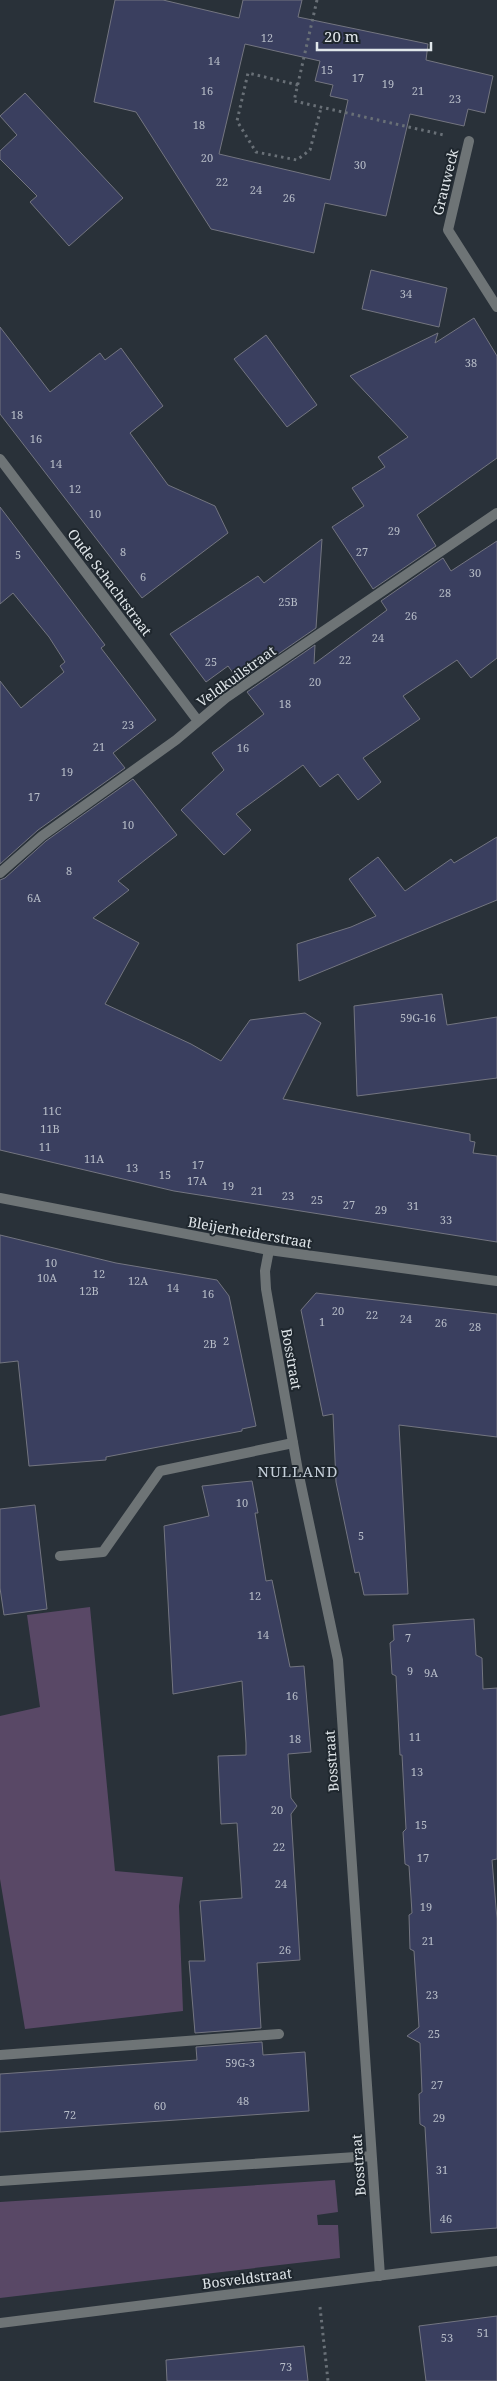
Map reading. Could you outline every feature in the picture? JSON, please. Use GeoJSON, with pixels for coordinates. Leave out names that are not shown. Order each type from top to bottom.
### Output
{"type":"FeatureCollection","features":[{"type":"Feature","properties":{"kind":"street","name":"Grauweck"},"geometry":{"type":"LineString","coordinates":[[469,141],[448,230],[497,307]]}},
{"type":"Feature","properties":{"kind":"street","name":"Oude Schachtstraat"},"geometry":{"type":"LineString","coordinates":[[0,459],[198,721]]}},
{"type":"Feature","properties":{"kind":"street","name":"Veldkuilstraat"},"geometry":{"type":"LineString","coordinates":[[0,873],[42,836],[176,740],[227,697],[497,513]]}},
{"type":"Feature","properties":{"kind":"street","name":"Bleijerheiderstraat"},"geometry":{"type":"LineString","coordinates":[[0,1198],[269,1250],[497,1281]]}},
{"type":"Feature","properties":{"kind":"street","name":"Bosstraat"},"geometry":{"type":"LineString","coordinates":[[269,1250],[265,1271],[266,1289],[293,1443],[338,1660],[380,2276]]}},
{"type":"Feature","properties":{"kind":"street"},"geometry":{"type":"LineString","coordinates":[[60,1556],[103,1552],[160,1471],[293,1443]]}},
{"type":"Feature","properties":{"kind":"street"},"geometry":{"type":"LineString","coordinates":[[0,2055],[279,2034]]}},
{"type":"Feature","properties":{"kind":"street"},"geometry":{"type":"LineString","coordinates":[[0,2181],[371,2156]]}},
{"type":"Feature","properties":{"kind":"street","name":"Bosveldstraat"},"geometry":{"type":"LineString","coordinates":[[0,2323],[497,2261]]}},
{"type":"Feature","properties":{"kind":"path","name":"Grauweck"},"geometry":{"type":"LineString","coordinates":[[318,0],[294,101],[469,141]]}},
{"type":"Feature","properties":{"kind":"path"},"geometry":{"type":"LineString","coordinates":[[298,85],[248,73],[237,121],[256,152],[297,160],[310,150],[321,108]]}},
{"type":"Feature","properties":{"kind":"path"},"geometry":{"type":"LineString","coordinates":[[318,2283],[328,2381]]}},
{"type":"Feature","properties":{"kind":"shaded area"},"geometry":{"type":"Polygon","coordinates":[[[90,1607],[115,1871],[183,1877],[179,1906],[183,2011],[25,2029],[0,1879],[0,1716],[40,1707],[27,1615],[90,1607]]]}},
{"type":"Feature","properties":{"kind":"shaded area"},"geometry":{"type":"Polygon","coordinates":[[[335,2180],[338,2212],[317,2215],[318,2225],[338,2225],[340,2258],[0,2298],[0,2202],[335,2180]]]}},
{"type":"Feature","properties":{"kind":"building"},"geometry":{"type":"Polygon","coordinates":[[[115,0],[163,0],[239,18],[243,0],[302,0],[298,17],[428,44],[426,60],[493,76],[485,113],[468,109],[464,126],[410,114],[386,216],[325,203],[314,253],[211,229],[136,112],[94,102],[115,0]],[[245,44],[219,154],[330,180],[348,100],[330,96],[333,85],[315,81],[320,61],[245,44]]]}},
{"type":"Feature","properties":{"kind":"building"},"geometry":{"type":"Polygon","coordinates":[[[25,93],[123,198],[69,246],[30,202],[37,196],[0,159],[0,151],[17,135],[0,116],[25,93]]]}},
{"type":"Feature","properties":{"kind":"building"},"geometry":{"type":"Polygon","coordinates":[[[371,270],[447,288],[439,327],[362,309],[371,270]]]}},
{"type":"Feature","properties":{"kind":"building"},"geometry":{"type":"Polygon","coordinates":[[[474,318],[497,356],[497,458],[417,515],[436,546],[373,589],[332,527],[364,506],[352,488],[385,467],[378,457],[408,437],[350,376],[438,333],[435,343],[474,318]]]}},
{"type":"Feature","properties":{"kind":"building"},"geometry":{"type":"Polygon","coordinates":[[[0,327],[50,392],[100,353],[105,360],[121,348],[163,406],[130,433],[168,485],[215,506],[228,533],[142,598],[0,414],[0,327]]]}},
{"type":"Feature","properties":{"kind":"building"},"geometry":{"type":"Polygon","coordinates":[[[266,335],[317,405],[287,427],[234,359],[266,335]]]}},
{"type":"Feature","properties":{"kind":"building"},"geometry":{"type":"Polygon","coordinates":[[[0,507],[105,645],[101,648],[156,720],[113,753],[125,768],[38,830],[0,864],[0,681],[21,708],[64,672],[60,666],[65,662],[49,637],[13,593],[0,604],[0,507]]]}},
{"type":"Feature","properties":{"kind":"building"},"geometry":{"type":"Polygon","coordinates":[[[322,539],[316,628],[239,681],[228,666],[206,682],[170,634],[258,576],[264,583],[322,539]]]}},
{"type":"Feature","properties":{"kind":"building"},"geometry":{"type":"Polygon","coordinates":[[[497,541],[497,658],[471,678],[457,660],[403,696],[420,719],[363,758],[381,782],[358,800],[338,774],[320,787],[303,765],[236,814],[251,830],[224,855],[181,810],[224,770],[212,753],[264,714],[247,692],[315,645],[314,664],[387,610],[381,601],[443,558],[451,571],[497,541]]]}},
{"type":"Feature","properties":{"kind":"building"},"geometry":{"type":"Polygon","coordinates":[[[133,779],[177,835],[118,881],[129,890],[93,918],[139,943],[105,1004],[191,1044],[221,1061],[250,1020],[305,1013],[321,1023],[283,1099],[470,1134],[470,1141],[475,1142],[473,1153],[497,1156],[497,1242],[174,1191],[0,1150],[0,880],[5,878],[46,841],[133,779]]]}},
{"type":"Feature","properties":{"kind":"building"},"geometry":{"type":"Polygon","coordinates":[[[497,837],[497,900],[299,981],[297,944],[351,927],[376,916],[349,879],[378,857],[405,891],[451,859],[454,863],[497,837]]]}},
{"type":"Feature","properties":{"kind":"building"},"geometry":{"type":"Polygon","coordinates":[[[442,994],[447,1025],[497,1017],[497,1078],[357,1096],[354,1006],[442,994]]]}},
{"type":"Feature","properties":{"kind":"building"},"geometry":{"type":"Polygon","coordinates":[[[0,1235],[116,1263],[217,1280],[229,1296],[256,1426],[242,1429],[242,1431],[106,1457],[106,1460],[29,1466],[18,1361],[0,1363],[0,1235]]]}},
{"type":"Feature","properties":{"kind":"building"},"geometry":{"type":"Polygon","coordinates":[[[316,1293],[497,1314],[497,1437],[399,1425],[408,1594],[364,1595],[359,1572],[355,1573],[336,1482],[333,1414],[323,1416],[301,1310],[316,1293]]]}},
{"type":"Feature","properties":{"kind":"building"},"geometry":{"type":"Polygon","coordinates":[[[252,1481],[258,1513],[255,1513],[266,1581],[272,1580],[290,1667],[304,1666],[311,1752],[288,1754],[291,1798],[297,1806],[291,1814],[300,1960],[257,1963],[261,2028],[195,2033],[189,1961],[205,1961],[200,1901],[242,1898],[237,1823],[221,1824],[218,1756],[246,1755],[246,1743],[242,1681],[173,1694],[164,1526],[209,1516],[202,1486],[252,1481]]]}},
{"type":"Feature","properties":{"kind":"building"},"geometry":{"type":"Polygon","coordinates":[[[35,1505],[47,1609],[4,1615],[0,1588],[0,1509],[35,1505]]]}},
{"type":"Feature","properties":{"kind":"building"},"geometry":{"type":"Polygon","coordinates":[[[474,1619],[476,1655],[482,1658],[483,1689],[497,1688],[497,1859],[492,1860],[497,1919],[497,2228],[431,2233],[425,2127],[420,2124],[419,2094],[422,2092],[420,2043],[407,2036],[419,2027],[414,1951],[410,1949],[409,1915],[412,1913],[409,1866],[405,1864],[403,1832],[406,1829],[402,1755],[400,1755],[396,1676],[392,1674],[390,1643],[394,1640],[393,1625],[474,1619]]]}},
{"type":"Feature","properties":{"kind":"building"},"geometry":{"type":"Polygon","coordinates":[[[262,2042],[263,2055],[305,2052],[309,2111],[0,2132],[0,2074],[197,2060],[196,2047],[262,2042]]]}},
{"type":"Feature","properties":{"kind":"building"},"geometry":{"type":"Polygon","coordinates":[[[497,2316],[497,2381],[426,2381],[419,2326],[497,2316]]]}},
{"type":"Feature","properties":{"kind":"building"},"geometry":{"type":"Polygon","coordinates":[[[304,2346],[308,2381],[167,2381],[166,2360],[304,2346]]]}},
{"type":"Feature","properties":{"kind":"district","name":"NULLAND"},"geometry":{"type":"Point","coordinates":[298,1471]}}]}
